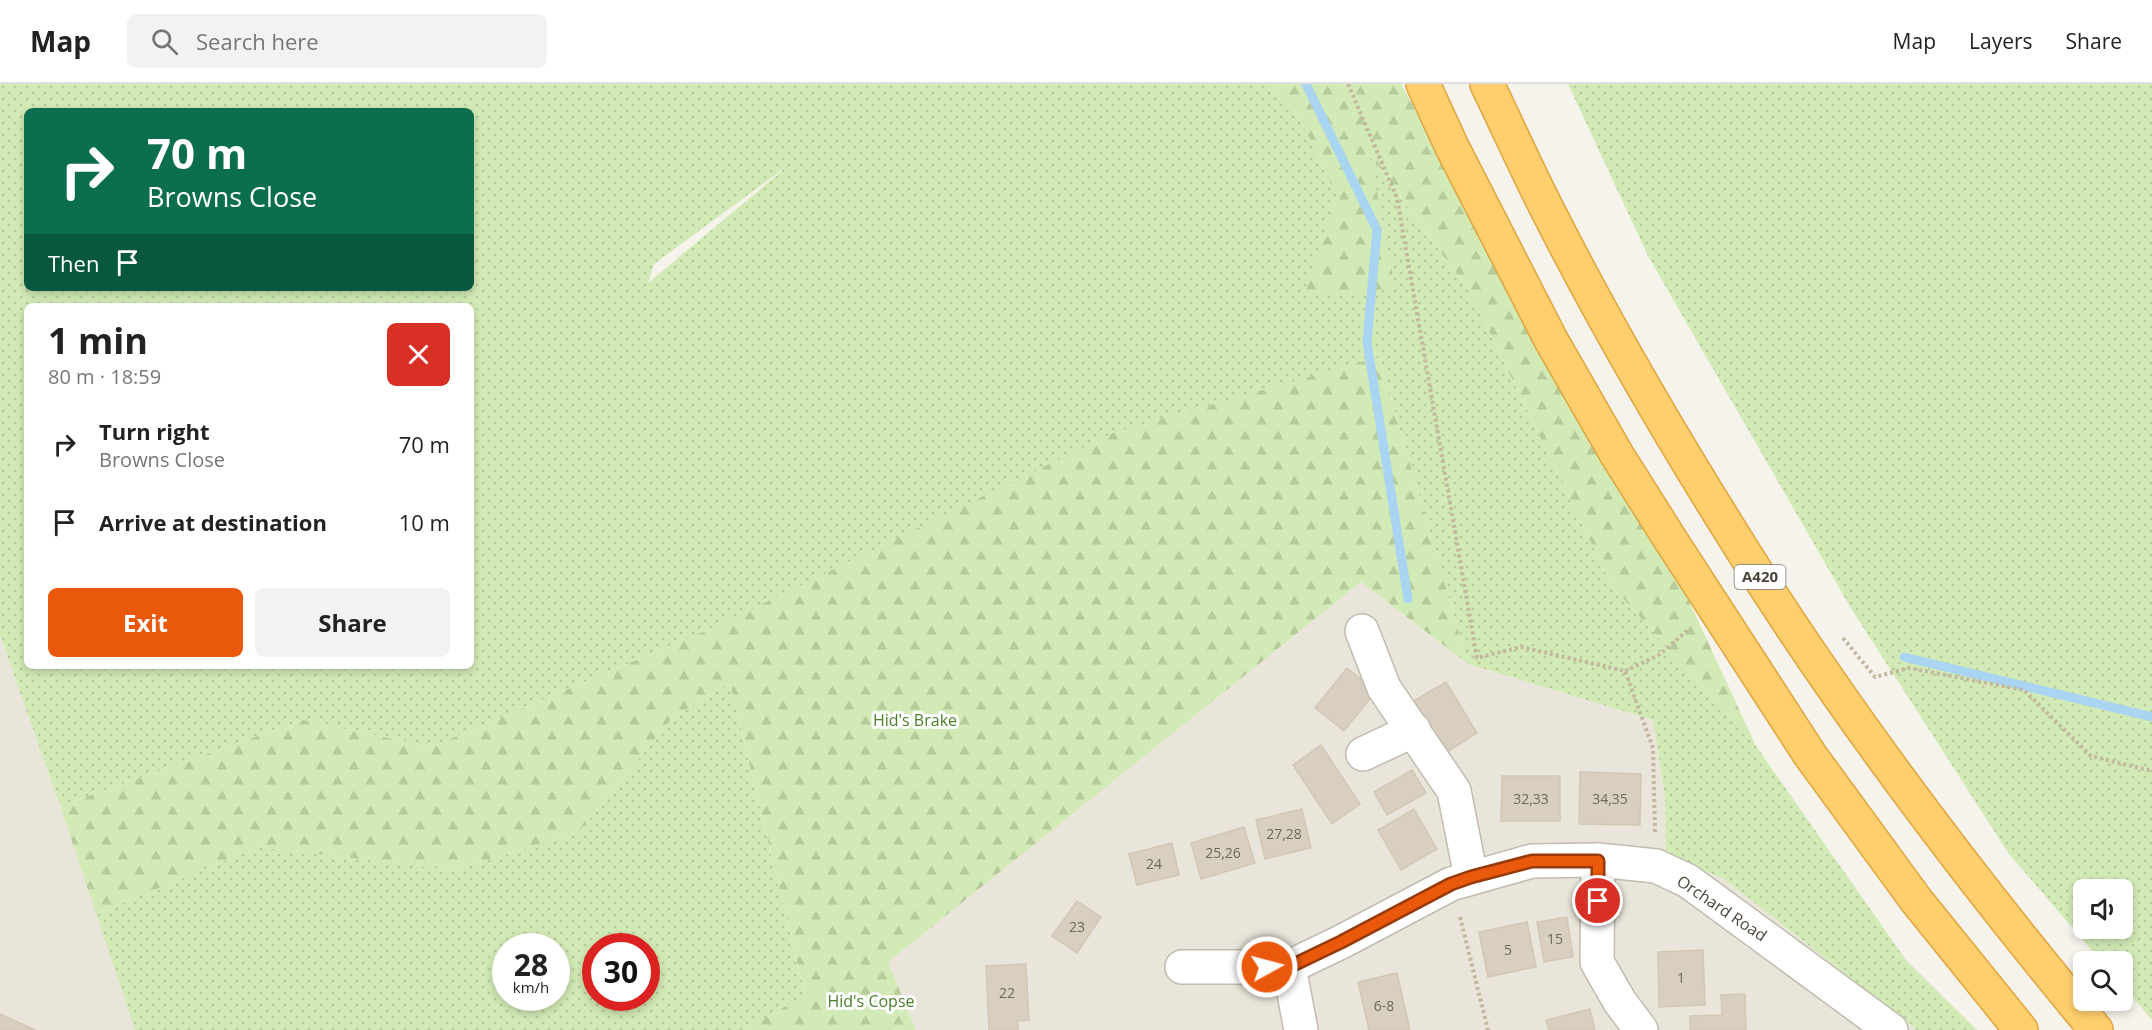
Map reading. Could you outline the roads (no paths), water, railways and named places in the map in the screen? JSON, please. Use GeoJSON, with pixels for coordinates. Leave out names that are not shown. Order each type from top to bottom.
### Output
{"type":"FeatureCollection","features":[{"type":"Feature","properties":{"kind":"highway"},"geometry":{"type":"LineString","coordinates":[[1423,84],[1452,147],[1551,340],[1617,455],[1700,587],[1817,765],[1916,900],[2021,1030]]}},
{"type":"Feature","properties":{"kind":"highway","name":"A420"},"geometry":{"type":"LineString","coordinates":[[1487,84],[1546,207],[1603,313],[1729,529],[1801,640],[1878,750],[1979,884],[2096,1030]]}},
{"type":"Feature","properties":{"kind":"street"},"geometry":{"type":"LineString","coordinates":[[1362,631],[1384,688],[1454,790],[1461,881]]}},
{"type":"Feature","properties":{"kind":"street"},"geometry":{"type":"LineString","coordinates":[[1363,754],[1414,730]]}},
{"type":"Feature","properties":{"kind":"street","name":"Orchard Road"},"geometry":{"type":"LineString","coordinates":[[1289,967],[1461,881],[1532,861],[1598,861],[1656,866],[1688,881],[1890,1030]]}},
{"type":"Feature","properties":{"kind":"street"},"geometry":{"type":"LineString","coordinates":[[1598,861],[1597,962],[1620,1002],[1641,1030]]}},
{"type":"Feature","properties":{"kind":"street"},"geometry":{"type":"LineString","coordinates":[[1182,967],[1289,967],[1301,1030]]}},
{"type":"Feature","properties":{"kind":"waterway"},"geometry":{"type":"LineString","coordinates":[[1306,84],[1377,230],[1367,342],[1408,599]]}},
{"type":"Feature","properties":{"kind":"waterway"},"geometry":{"type":"LineString","coordinates":[[1904,657],[2152,717]]}},
{"type":"Feature","properties":{"kind":"park label","name":"Hid's Brake"},"geometry":{"type":"Point","coordinates":[915,720]}},
{"type":"Feature","properties":{"kind":"park label","name":"Hid's Copse"},"geometry":{"type":"Point","coordinates":[871,1001]}}]}
